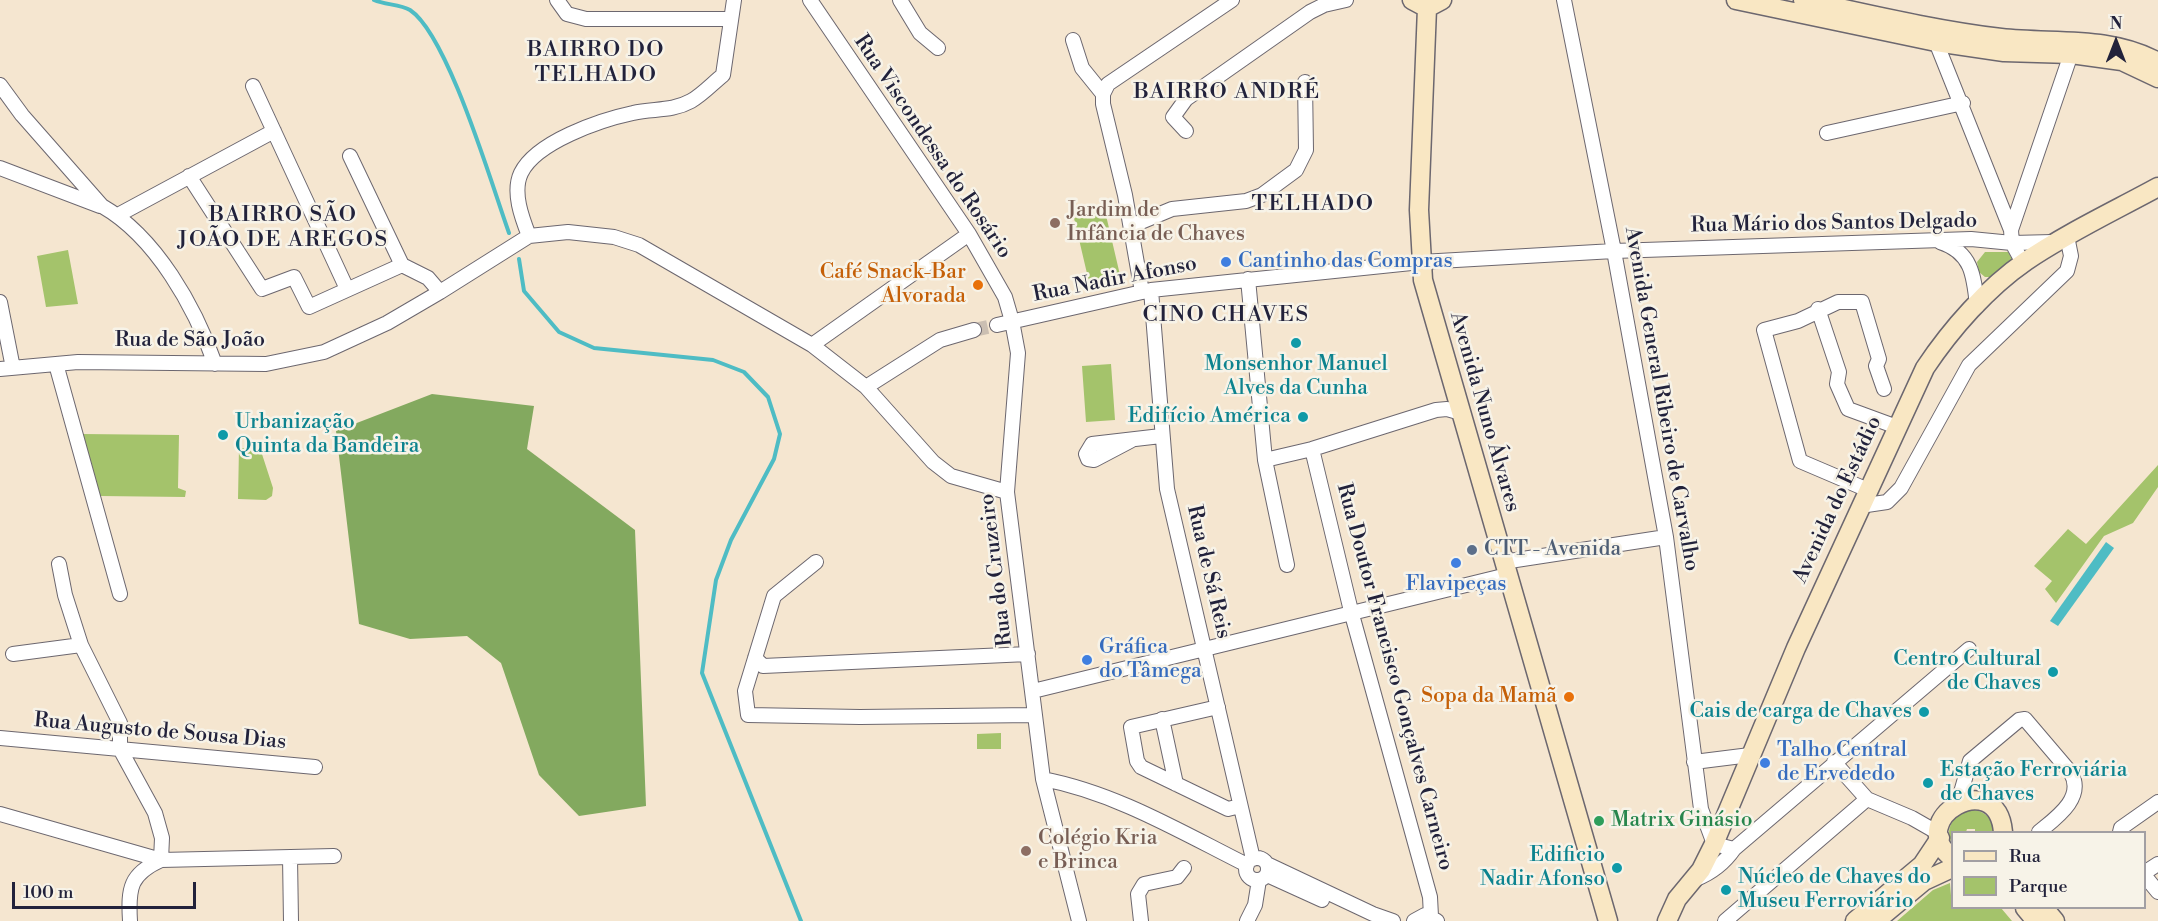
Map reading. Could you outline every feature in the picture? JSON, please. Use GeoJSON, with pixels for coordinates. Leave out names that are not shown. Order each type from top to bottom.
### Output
{"type":"FeatureCollection","features":[{"type":"Feature","properties":{"kind":"main road"},"geometry":{"type":"LineString","coordinates":[[1736,0],[1936,42],[2004,52],[2072,54],[2122,61],[2158,78]]}},
{"type":"Feature","properties":{"kind":"main road"},"geometry":{"type":"LineString","coordinates":[[1803,0],[1934,29],[2004,39],[2098,44],[2140,54],[2158,62]]}},
{"type":"Feature","properties":{"kind":"main road","name":"Avenida Nuno Álvares"},"geometry":{"type":"LineString","coordinates":[[1427,3],[1419,210],[1421,262],[1425,289],[1608,921]]}},
{"type":"Feature","properties":{"kind":"main road","name":"Avenida do Estádio"},"geometry":{"type":"LineString","coordinates":[[1667,921],[1677,899],[1695,879],[1714,844],[1750,755],[1925,368],[1992,289],[2024,263],[2061,239],[2157,190]]}},
{"type":"Feature","properties":{"kind":"main road"},"geometry":{"type":"LineString","coordinates":[[1855,921],[1922,865],[1940,836],[1944,816],[1958,803],[1967,800],[1986,804],[1999,816],[2003,831]]}},
{"type":"Feature","properties":{"kind":"main road"},"geometry":{"type":"LineString","coordinates":[[1940,836],[1942,845],[1951,856]]}},
{"type":"Feature","properties":{"kind":"main road"},"geometry":{"type":"LineString","coordinates":[[1876,921],[1924,881],[1951,869]]}},
{"type":"Feature","properties":{"kind":"main road"},"geometry":{"type":"LineString","coordinates":[[2026,909],[2036,921]]}},
{"type":"Feature","properties":{"kind":"main road"},"geometry":{"type":"LineString","coordinates":[[2045,909],[2055,921]]}},
{"type":"Feature","properties":{"kind":"street"},"geometry":{"type":"LineString","coordinates":[[557,0],[567,14],[586,19],[730,19]]}},
{"type":"Feature","properties":{"kind":"street"},"geometry":{"type":"LineString","coordinates":[[734,0],[723,75],[692,101],[666,111],[634,112],[584,129],[546,147],[533,159],[521,174],[518,191],[521,217],[529,236],[567,232],[614,237],[639,245],[812,345],[866,387],[933,462],[951,476],[1007,492]]}},
{"type":"Feature","properties":{"kind":"street","name":"Rua Viscondessa do Rosário"},"geometry":{"type":"LineString","coordinates":[[810,0],[969,234],[1005,297],[1012,321]]}},
{"type":"Feature","properties":{"kind":"street"},"geometry":{"type":"LineString","coordinates":[[900,0],[920,33],[938,48]]}},
{"type":"Feature","properties":{"kind":"street"},"geometry":{"type":"LineString","coordinates":[[1073,40],[1082,68],[1103,94],[1108,84],[1232,0]]}},
{"type":"Feature","properties":{"kind":"street"},"geometry":{"type":"LineString","coordinates":[[1186,131],[1173,117],[1186,99],[1310,12],[1324,5],[1346,0]]}},
{"type":"Feature","properties":{"kind":"street","name":"Avenida General Ribeiro de Carvalho"},"geometry":{"type":"LineString","coordinates":[[1564,0],[1614,251],[1666,537],[1701,809],[1714,844]]}},
{"type":"Feature","properties":{"kind":"street"},"geometry":{"type":"LineString","coordinates":[[1936,42],[1963,104],[2012,237],[2024,263]]}},
{"type":"Feature","properties":{"kind":"street"},"geometry":{"type":"LineString","coordinates":[[2012,237],[2072,54]]}},
{"type":"Feature","properties":{"kind":"street"},"geometry":{"type":"LineString","coordinates":[[1131,226],[1172,209],[1246,201],[1262,195],[1296,170],[1306,150],[1305,82]]}},
{"type":"Feature","properties":{"kind":"street"},"geometry":{"type":"LineString","coordinates":[[0,85],[22,115],[102,206]]}},
{"type":"Feature","properties":{"kind":"street"},"geometry":{"type":"LineString","coordinates":[[253,86],[347,289]]}},
{"type":"Feature","properties":{"kind":"street","name":"Rua de Sá Reis"},"geometry":{"type":"LineString","coordinates":[[1103,94],[1103,104],[1147,291],[1167,489],[1205,648],[1250,862]]}},
{"type":"Feature","properties":{"kind":"street"},"geometry":{"type":"LineString","coordinates":[[1827,133],[1963,104]]}},
{"type":"Feature","properties":{"kind":"street"},"geometry":{"type":"LineString","coordinates":[[118,215],[274,131]]}},
{"type":"Feature","properties":{"kind":"street"},"geometry":{"type":"LineString","coordinates":[[350,156],[402,265],[428,278],[440,292]]}},
{"type":"Feature","properties":{"kind":"street"},"geometry":{"type":"LineString","coordinates":[[0,168],[102,206],[118,215],[160,257],[207,343],[215,364]]}},
{"type":"Feature","properties":{"kind":"street"},"geometry":{"type":"LineString","coordinates":[[189,176],[262,289],[294,277],[309,307],[402,265]]}},
{"type":"Feature","properties":{"kind":"street"},"geometry":{"type":"LineString","coordinates":[[812,345],[969,234]]}},
{"type":"Feature","properties":{"kind":"street","name":"Rua de São João"},"geometry":{"type":"LineString","coordinates":[[6,368],[56,364],[266,364],[324,352],[387,323],[529,236]]}},
{"type":"Feature","properties":{"kind":"street","name":"Rua Mário dos Santos Delgado"},"geometry":{"type":"LineString","coordinates":[[1421,262],[1614,251],[1971,239],[1987,241],[2012,237],[2061,239]]}},
{"type":"Feature","properties":{"kind":"street"},"geometry":{"type":"LineString","coordinates":[[1884,389],[1876,366],[1880,359],[1862,302],[1838,302],[1818,309],[1798,321],[1764,330],[1800,461],[1864,499],[1887,502],[1901,488],[1969,365],[2067,271],[2072,256],[2061,239]]}},
{"type":"Feature","properties":{"kind":"street"},"geometry":{"type":"LineString","coordinates":[[1938,241],[1954,246],[1967,259],[1973,276],[1977,306]]}},
{"type":"Feature","properties":{"kind":"street"},"geometry":{"type":"LineString","coordinates":[[1967,259],[1978,246],[1987,241]]}},
{"type":"Feature","properties":{"kind":"street","name":"Rua Nadir Afonso"},"geometry":{"type":"LineString","coordinates":[[997,325],[1147,291],[1421,262]]}},
{"type":"Feature","properties":{"kind":"street"},"geometry":{"type":"LineString","coordinates":[[1973,276],[1992,289]]}},
{"type":"Feature","properties":{"kind":"street"},"geometry":{"type":"LineString","coordinates":[[1248,279],[1265,460],[1287,565]]}},
{"type":"Feature","properties":{"kind":"street"},"geometry":{"type":"LineString","coordinates":[[0,302],[6,368]]}},
{"type":"Feature","properties":{"kind":"street"},"geometry":{"type":"LineString","coordinates":[[1818,309],[1839,372],[1837,384],[1848,409],[1897,427]]}},
{"type":"Feature","properties":{"kind":"street","name":"Rua do Cruzeiro"},"geometry":{"type":"LineString","coordinates":[[1012,321],[1018,353],[1007,492],[1043,779],[1079,921]]}},
{"type":"Feature","properties":{"kind":"street"},"geometry":{"type":"LineString","coordinates":[[866,387],[940,340],[974,330]]}},
{"type":"Feature","properties":{"kind":"street"},"geometry":{"type":"LineString","coordinates":[[56,364],[120,594]]}},
{"type":"Feature","properties":{"kind":"street"},"geometry":{"type":"LineString","coordinates":[[1265,460],[1312,449],[1436,410],[1447,409],[1461,413]]}},
{"type":"Feature","properties":{"kind":"street"},"geometry":{"type":"LineString","coordinates":[[1132,440],[1161,436]]}},
{"type":"Feature","properties":{"kind":"street","name":"Rua Doutor Francisco Gonçalves Carneiro"},"geometry":{"type":"LineString","coordinates":[[1312,449],[1352,611],[1430,897],[1426,918]]}},
{"type":"Feature","properties":{"kind":"street"},"geometry":{"type":"LineString","coordinates":[[1033,691],[1352,611],[1505,568],[1666,537]]}},
{"type":"Feature","properties":{"kind":"street"},"geometry":{"type":"LineString","coordinates":[[816,562],[774,596],[745,691],[748,715],[860,717],[1034,715]]}},
{"type":"Feature","properties":{"kind":"street"},"geometry":{"type":"LineString","coordinates":[[59,564],[65,595],[81,645],[120,723],[120,749],[155,813],[162,838],[161,860]]}},
{"type":"Feature","properties":{"kind":"street"},"geometry":{"type":"LineString","coordinates":[[13,654],[81,645]]}},
{"type":"Feature","properties":{"kind":"street"},"geometry":{"type":"LineString","coordinates":[[1695,879],[1720,863],[1834,762],[1969,649]]}},
{"type":"Feature","properties":{"kind":"street"},"geometry":{"type":"LineString","coordinates":[[755,658],[763,666],[1028,654]]}},
{"type":"Feature","properties":{"kind":"street"},"geometry":{"type":"LineString","coordinates":[[1218,707],[1135,725],[1130,732],[1138,765],[1227,809],[1240,806]]}},
{"type":"Feature","properties":{"kind":"street"},"geometry":{"type":"LineString","coordinates":[[1162,719],[1176,784]]}},
{"type":"Feature","properties":{"kind":"street"},"geometry":{"type":"LineString","coordinates":[[1958,803],[1970,761],[2019,720],[2025,719],[2071,773],[2074,783],[2067,806],[2040,831]]}},
{"type":"Feature","properties":{"kind":"street","name":"Rua Augusto de Sousa Dias"},"geometry":{"type":"LineString","coordinates":[[0,738],[315,767]]}},
{"type":"Feature","properties":{"kind":"street"},"geometry":{"type":"LineString","coordinates":[[1694,762],[1750,755]]}},
{"type":"Feature","properties":{"kind":"street"},"geometry":{"type":"LineString","coordinates":[[1834,762],[1868,799],[1912,818],[1940,836]]}},
{"type":"Feature","properties":{"kind":"street"},"geometry":{"type":"LineString","coordinates":[[1043,779],[1074,785],[1124,804],[1250,862],[1262,859],[1264,873],[1255,905],[1247,921]]}},
{"type":"Feature","properties":{"kind":"street"},"geometry":{"type":"LineString","coordinates":[[1725,921],[1868,799]]}},
{"type":"Feature","properties":{"kind":"street"},"geometry":{"type":"LineString","coordinates":[[2120,831],[2121,828],[2158,802]]}},
{"type":"Feature","properties":{"kind":"street"},"geometry":{"type":"LineString","coordinates":[[1701,809],[1726,814]]}},
{"type":"Feature","properties":{"kind":"street"},"geometry":{"type":"LineString","coordinates":[[0,814],[161,860],[334,856]]}},
{"type":"Feature","properties":{"kind":"street"},"geometry":{"type":"LineString","coordinates":[[1912,818],[1944,816]]}},
{"type":"Feature","properties":{"kind":"street"},"geometry":{"type":"LineString","coordinates":[[1714,844],[1734,849]]}},
{"type":"Feature","properties":{"kind":"street"},"geometry":{"type":"LineString","coordinates":[[290,857],[291,921]]}},
{"type":"Feature","properties":{"kind":"street"},"geometry":{"type":"LineString","coordinates":[[130,921],[129,905],[134,879],[142,869],[161,860]]}},
{"type":"Feature","properties":{"kind":"street"},"geometry":{"type":"LineString","coordinates":[[1250,862],[1246,870],[1250,878],[1264,873],[1393,921]]}},
{"type":"Feature","properties":{"kind":"street"},"geometry":{"type":"LineString","coordinates":[[2146,873],[2158,864]]}},
{"type":"Feature","properties":{"kind":"street"},"geometry":{"type":"LineString","coordinates":[[1141,921],[1137,894],[1144,884],[1177,877],[1184,868]]}},
{"type":"Feature","properties":{"kind":"street"},"geometry":{"type":"LineString","coordinates":[[1264,873],[1368,921]]}},
{"type":"Feature","properties":{"kind":"street"},"geometry":{"type":"LineString","coordinates":[[2146,875],[2158,892]]}},
{"type":"Feature","properties":{"kind":"street"},"geometry":{"type":"LineString","coordinates":[[1405,921],[1426,918]]}},
{"type":"Feature","properties":{"kind":"green space"},"geometry":{"type":"Polygon","coordinates":[[[1105,211],[1120,275],[1089,282],[1074,218],[1105,211]]]}},
{"type":"Feature","properties":{"kind":"green space"},"geometry":{"type":"Polygon","coordinates":[[[68,250],[78,304],[46,307],[37,256],[68,250]]]}},
{"type":"Feature","properties":{"kind":"green space"},"geometry":{"type":"Polygon","coordinates":[[[1985,252],[2008,252],[2012,259],[1992,277],[1985,277],[1979,272],[1977,262],[1985,252]]]}},
{"type":"Feature","properties":{"kind":"green space"},"geometry":{"type":"Polygon","coordinates":[[[1111,364],[1115,420],[1086,422],[1082,366],[1111,364]]]}},
{"type":"Feature","properties":{"kind":"green space"},"geometry":{"type":"Polygon","coordinates":[[[432,394],[534,406],[527,449],[635,530],[646,806],[579,816],[539,775],[501,663],[467,636],[410,639],[359,624],[336,431],[432,394]]]}},
{"type":"Feature","properties":{"kind":"green space"},"geometry":{"type":"Polygon","coordinates":[[[82,434],[179,435],[178,488],[186,491],[185,497],[100,496],[82,434]]]}},
{"type":"Feature","properties":{"kind":"green space"},"geometry":{"type":"Polygon","coordinates":[[[239,448],[254,448],[261,451],[273,488],[272,496],[266,500],[238,499],[239,448]]]}},
{"type":"Feature","properties":{"kind":"green space"},"geometry":{"type":"Polygon","coordinates":[[[2158,465],[2158,487],[2133,523],[2104,536],[2056,603],[2045,589],[2052,581],[2034,566],[2068,529],[2086,544],[2158,465]]]}},
{"type":"Feature","properties":{"kind":"green space"},"geometry":{"type":"Polygon","coordinates":[[[1001,733],[1001,749],[977,749],[977,734],[1001,733]]]}},
{"type":"Feature","properties":{"kind":"green space"},"geometry":{"type":"Polygon","coordinates":[[[1967,809],[1979,811],[1986,815],[1995,831],[1967,829],[1966,831],[1951,831],[1951,841],[1950,828],[1958,815],[1967,809]]]}},
{"type":"Feature","properties":{"kind":"green space"},"geometry":{"type":"Polygon","coordinates":[[[1950,883],[1951,909],[2002,909],[2012,921],[1897,921],[1933,890],[1950,883]]]}},
{"type":"Feature","properties":{"kind":"water"},"geometry":{"type":"Polygon","coordinates":[[[2106,542],[2114,548],[2058,626],[2050,621],[2106,542]]]}},
{"type":"Feature","properties":{"kind":"waterway"},"geometry":{"type":"LineString","coordinates":[[374,0],[410,10],[424,25],[439,49],[467,113],[509,233]]}},
{"type":"Feature","properties":{"kind":"waterway"},"geometry":{"type":"LineString","coordinates":[[519,259],[524,291],[559,332],[594,348],[713,360],[744,372],[768,397],[780,434],[774,459],[731,540],[716,580],[702,673],[801,921]]}},
{"type":"Feature","properties":{"kind":"tunnel"},"geometry":{"type":"LineString","coordinates":[[974,330],[997,325]]}},
{"type":"Feature","properties":{"kind":"place","name":"Jardim de Infância de Chaves"},"geometry":{"type":"Point","coordinates":[1055,223]}},
{"type":"Feature","properties":{"kind":"place","name":"Cantinho das Compras"},"geometry":{"type":"Point","coordinates":[1226,262]}},
{"type":"Feature","properties":{"kind":"place","name":"Café Snack-Bar Alvorada"},"geometry":{"type":"Point","coordinates":[978,285]}},
{"type":"Feature","properties":{"kind":"place","name":"Monsenhor Manuel Alves da Cunha"},"geometry":{"type":"Point","coordinates":[1296,343]}},
{"type":"Feature","properties":{"kind":"place","name":"Edifício América"},"geometry":{"type":"Point","coordinates":[1303,417]}},
{"type":"Feature","properties":{"kind":"place","name":"Urbanização Quinta da Bandeira"},"geometry":{"type":"Point","coordinates":[223,435]}},
{"type":"Feature","properties":{"kind":"place","name":"CTT - Avenida"},"geometry":{"type":"Point","coordinates":[1472,550]}},
{"type":"Feature","properties":{"kind":"place","name":"Flavipeças"},"geometry":{"type":"Point","coordinates":[1456,563]}},
{"type":"Feature","properties":{"kind":"place","name":"Gráfica do Tâmega"},"geometry":{"type":"Point","coordinates":[1087,660]}},
{"type":"Feature","properties":{"kind":"place","name":"Centro Cultural de Chaves"},"geometry":{"type":"Point","coordinates":[2053,672]}},
{"type":"Feature","properties":{"kind":"place","name":"Sopa da Mamã"},"geometry":{"type":"Point","coordinates":[1569,697]}},
{"type":"Feature","properties":{"kind":"place","name":"Cais de carga de Chaves"},"geometry":{"type":"Point","coordinates":[1924,712]}},
{"type":"Feature","properties":{"kind":"place","name":"Talho Central de Ervededo"},"geometry":{"type":"Point","coordinates":[1765,763]}},
{"type":"Feature","properties":{"kind":"place","name":"Estação Ferroviária de Chaves"},"geometry":{"type":"Point","coordinates":[1928,783]}},
{"type":"Feature","properties":{"kind":"place","name":"Matrix Ginásio"},"geometry":{"type":"Point","coordinates":[1599,821]}},
{"type":"Feature","properties":{"kind":"place","name":"Colégio Kria e Brinca"},"geometry":{"type":"Point","coordinates":[1026,851]}},
{"type":"Feature","properties":{"kind":"place","name":"Edificio Nadir Afonso"},"geometry":{"type":"Point","coordinates":[1617,868]}},
{"type":"Feature","properties":{"kind":"place","name":"Núcleo de Chaves do Museu Ferroviário"},"geometry":{"type":"Point","coordinates":[1726,890]}},
{"type":"Feature","properties":{"kind":"district","name":"BAIRRO DO TELHADO"},"geometry":{"type":"Point","coordinates":[596,64]}},
{"type":"Feature","properties":{"kind":"district","name":"BAIRRO ANDRÉ"},"geometry":{"type":"Point","coordinates":[1227,93]}},
{"type":"Feature","properties":{"kind":"district","name":"TELHADO"},"geometry":{"type":"Point","coordinates":[1313,205]}},
{"type":"Feature","properties":{"kind":"district","name":"BAIRRO SÃO JOÃO DE AREGOS"},"geometry":{"type":"Point","coordinates":[283,228]}},
{"type":"Feature","properties":{"kind":"district","name":"CINO CHAVES"},"geometry":{"type":"Point","coordinates":[1226,316]}}]}
